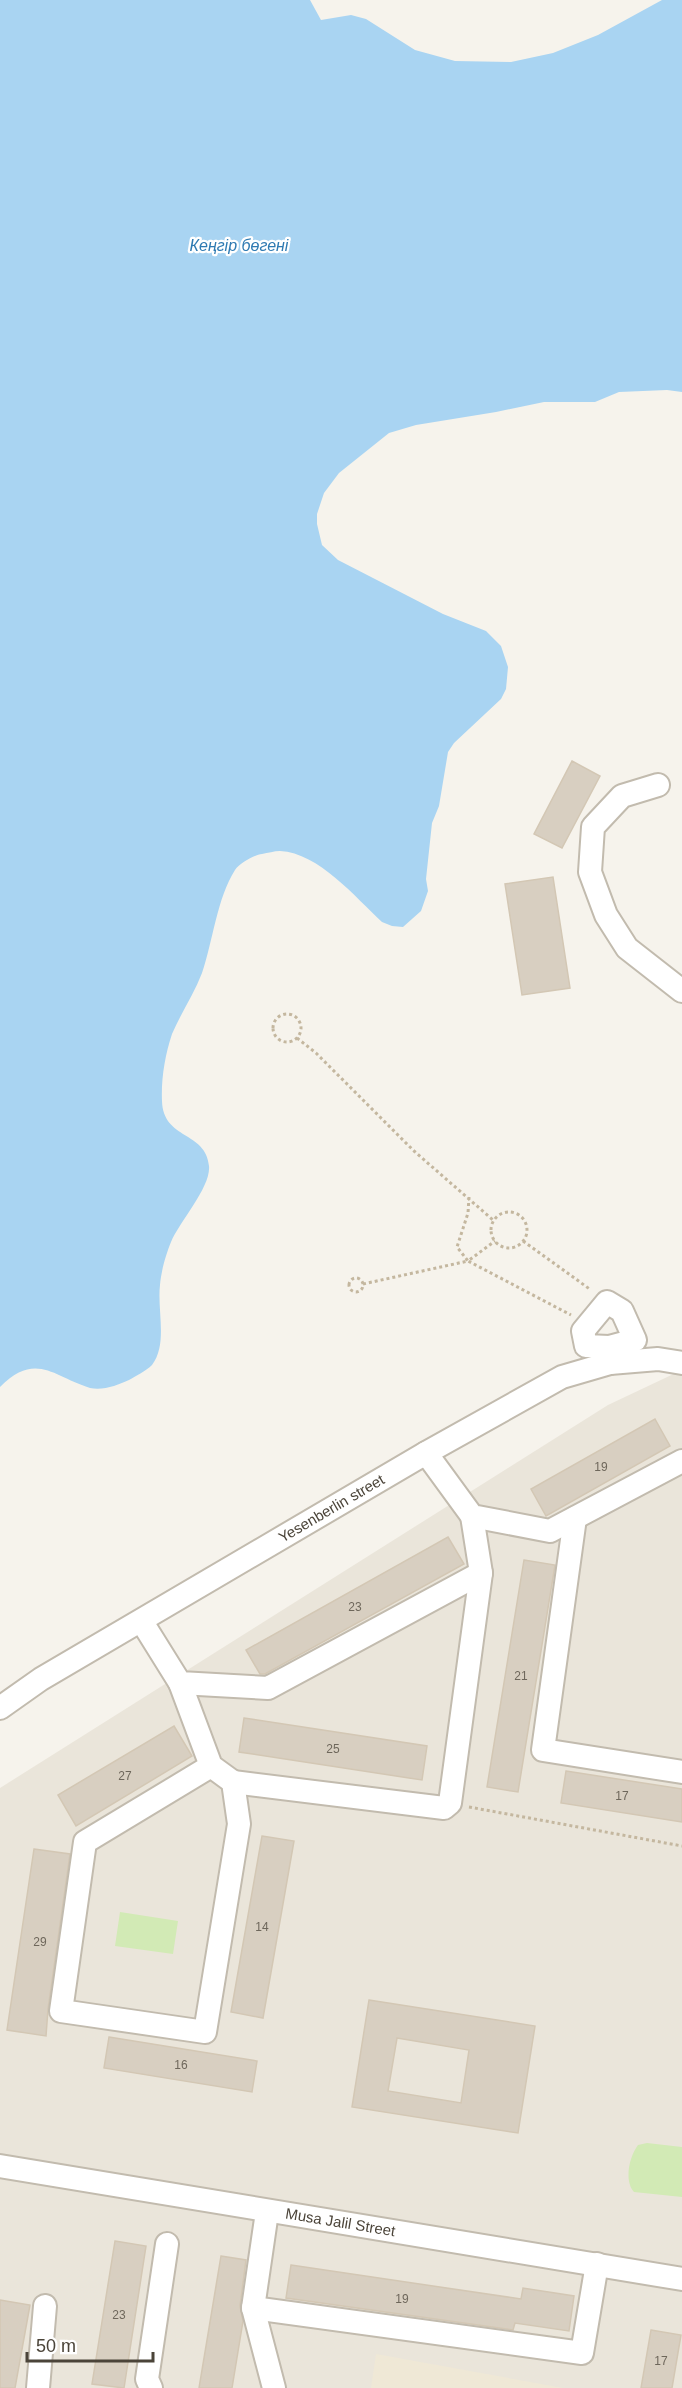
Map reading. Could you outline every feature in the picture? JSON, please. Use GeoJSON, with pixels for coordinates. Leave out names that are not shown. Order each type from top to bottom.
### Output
{"type":"FeatureCollection","features":[{"type":"Feature","properties":{"kind":"street"},"geometry":{"type":"LineString","coordinates":[[658,785],[622,796],[593,827],[590,872],[606,915],[627,948],[682,991]]}},
{"type":"Feature","properties":{"kind":"street"},"geometry":{"type":"LineString","coordinates":[[607,1302],[622,1311],[635,1340],[609,1355],[586,1346],[583,1331],[607,1302]]}},
{"type":"Feature","properties":{"kind":"street","name":"Yesenberlin street"},"geometry":{"type":"LineString","coordinates":[[0,1708],[41,1679],[142,1622],[426,1453],[562,1377],[609,1355],[682,1363]]}},
{"type":"Feature","properties":{"kind":"street"},"geometry":{"type":"LineString","coordinates":[[142,1622],[180,1683],[211,1766],[233,1782],[444,1809],[450,1803],[481,1573],[472,1516],[426,1453]]}},
{"type":"Feature","properties":{"kind":"street"},"geometry":{"type":"LineString","coordinates":[[472,1516],[550,1532],[682,1461]]}},
{"type":"Feature","properties":{"kind":"street"},"geometry":{"type":"LineString","coordinates":[[575,1518],[543,1750],[682,1772]]}},
{"type":"Feature","properties":{"kind":"street"},"geometry":{"type":"LineString","coordinates":[[180,1683],[268,1688],[481,1573]]}},
{"type":"Feature","properties":{"kind":"street"},"geometry":{"type":"LineString","coordinates":[[211,1766],[86,1842],[61,2011],[205,2032],[239,1824],[233,1782]]}},
{"type":"Feature","properties":{"kind":"street","name":"Musa Jalil Street"},"geometry":{"type":"LineString","coordinates":[[0,2166],[682,2279]]}},
{"type":"Feature","properties":{"kind":"street"},"geometry":{"type":"LineString","coordinates":[[267,2212],[253,2308],[274,2388]]}},
{"type":"Feature","properties":{"kind":"street"},"geometry":{"type":"LineString","coordinates":[[151,2388],[147,2379],[167,2244]]}},
{"type":"Feature","properties":{"kind":"street"},"geometry":{"type":"LineString","coordinates":[[253,2308],[582,2353],[597,2264]]}},
{"type":"Feature","properties":{"kind":"street"},"geometry":{"type":"LineString","coordinates":[[38,2388],[45,2306]]}},
{"type":"Feature","properties":{"kind":"path"},"geometry":{"type":"LineString","coordinates":[[284,1015],[297,1019],[301,1027],[297,1038],[288,1042],[279,1040],[273,1028],[276,1020],[284,1015]]}},
{"type":"Feature","properties":{"kind":"path"},"geometry":{"type":"LineString","coordinates":[[297,1038],[316,1053],[414,1151],[494,1220]]}},
{"type":"Feature","properties":{"kind":"path"},"geometry":{"type":"LineString","coordinates":[[469,1197],[468,1213],[458,1247],[468,1261],[589,1324]]}},
{"type":"Feature","properties":{"kind":"path"},"geometry":{"type":"LineString","coordinates":[[504,1212],[521,1216],[527,1228],[523,1241],[510,1248],[499,1245],[490,1231],[494,1220],[504,1212]]}},
{"type":"Feature","properties":{"kind":"path"},"geometry":{"type":"LineString","coordinates":[[363,1284],[468,1261],[495,1241]]}},
{"type":"Feature","properties":{"kind":"path"},"geometry":{"type":"LineString","coordinates":[[523,1241],[607,1302]]}},
{"type":"Feature","properties":{"kind":"path"},"geometry":{"type":"LineString","coordinates":[[354,1278],[359,1279],[363,1284],[362,1289],[357,1292],[352,1291],[349,1285],[354,1278]]}},
{"type":"Feature","properties":{"kind":"path"},"geometry":{"type":"LineString","coordinates":[[450,1803],[682,1846]]}},
{"type":"Feature","properties":{"kind":"shaded area"},"geometry":{"type":"Polygon","coordinates":[[[682,1370],[682,2388],[0,2388],[0,1788],[608,1405],[682,1370]]]}},
{"type":"Feature","properties":{"kind":"shaded area"},"geometry":{"type":"Polygon","coordinates":[[[376,2354],[563,2388],[371,2388],[376,2354]]]}},
{"type":"Feature","properties":{"kind":"green space"},"geometry":{"type":"Polygon","coordinates":[[[120,1912],[178,1921],[173,1954],[115,1946],[120,1912]]]}},
{"type":"Feature","properties":{"kind":"green space"},"geometry":{"type":"Polygon","coordinates":[[[647,2143],[682,2147],[682,2197],[634,2192],[628,2175],[632,2156],[638,2145],[647,2143]]]}},
{"type":"Feature","properties":{"kind":"water","name":"Кеңгір бөгені"},"geometry":{"type":"Polygon","coordinates":[[[0,0],[310,0],[321,20],[351,15],[366,19],[415,50],[455,61],[511,62],[553,53],[598,35],[662,0],[682,0],[682,392],[667,390],[619,392],[595,402],[544,402],[416,425],[389,433],[339,473],[324,493],[317,514],[322,545],[338,560],[443,614],[486,631],[501,646],[508,667],[506,689],[501,699],[454,743],[448,752],[439,806],[432,823],[426,879],[428,891],[421,911],[403,927],[382,922],[336,878],[309,859],[280,851],[273,852],[251,858],[235,870],[224,893],[202,973],[172,1034],[163,1076],[164,1114],[169,1123],[201,1147],[209,1166],[208,1174],[200,1194],[171,1242],[161,1274],[159,1295],[161,1337],[157,1357],[152,1365],[138,1375],[120,1384],[100,1389],[90,1388],[55,1373],[35,1369],[24,1370],[0,1387],[0,0]]]}},
{"type":"Feature","properties":{"kind":"building"},"geometry":{"type":"Polygon","coordinates":[[[572,761],[600,776],[562,848],[534,834],[572,761]]]}},
{"type":"Feature","properties":{"kind":"building"},"geometry":{"type":"Polygon","coordinates":[[[553,877],[570,988],[522,995],[505,884],[553,877]]]}},
{"type":"Feature","properties":{"kind":"building"},"geometry":{"type":"Polygon","coordinates":[[[655,1419],[670,1446],[546,1516],[531,1489],[655,1419]]]}},
{"type":"Feature","properties":{"kind":"building"},"geometry":{"type":"Polygon","coordinates":[[[448,1537],[464,1564],[265,1674],[260,1674],[246,1650],[448,1537]]]}},
{"type":"Feature","properties":{"kind":"building"},"geometry":{"type":"Polygon","coordinates":[[[524,1560],[555,1565],[518,1792],[487,1787],[524,1560]]]}},
{"type":"Feature","properties":{"kind":"building"},"geometry":{"type":"Polygon","coordinates":[[[244,1718],[427,1746],[422,1780],[239,1752],[244,1718]]]}},
{"type":"Feature","properties":{"kind":"building"},"geometry":{"type":"Polygon","coordinates":[[[174,1726],[192,1756],[76,1826],[58,1795],[174,1726]]]}},
{"type":"Feature","properties":{"kind":"building"},"geometry":{"type":"Polygon","coordinates":[[[566,1771],[682,1789],[682,1822],[561,1803],[566,1771]]]}},
{"type":"Feature","properties":{"kind":"building"},"geometry":{"type":"Polygon","coordinates":[[[262,1836],[294,1841],[263,2018],[231,2012],[262,1836]]]}},
{"type":"Feature","properties":{"kind":"building"},"geometry":{"type":"Polygon","coordinates":[[[34,1849],[70,1854],[46,2036],[7,2030],[34,1849]]]}},
{"type":"Feature","properties":{"kind":"building"},"geometry":{"type":"Polygon","coordinates":[[[369,2000],[535,2026],[518,2133],[352,2107],[369,2000]],[[397,2038],[388,2091],[461,2103],[469,2050],[397,2038]]]}},
{"type":"Feature","properties":{"kind":"building"},"geometry":{"type":"Polygon","coordinates":[[[109,2037],[257,2061],[252,2092],[104,2068],[109,2037]]]}},
{"type":"Feature","properties":{"kind":"building"},"geometry":{"type":"Polygon","coordinates":[[[115,2241],[146,2246],[124,2388],[92,2384],[115,2241]]]}},
{"type":"Feature","properties":{"kind":"building"},"geometry":{"type":"Polygon","coordinates":[[[221,2256],[246,2260],[240,2306],[243,2321],[232,2388],[199,2388],[221,2256]]]}},
{"type":"Feature","properties":{"kind":"building"},"geometry":{"type":"Polygon","coordinates":[[[291,2265],[521,2299],[523,2288],[574,2296],[569,2331],[515,2323],[513,2330],[286,2298],[291,2265]]]}},
{"type":"Feature","properties":{"kind":"building"},"geometry":{"type":"Polygon","coordinates":[[[0,2300],[30,2305],[15,2388],[0,2388],[0,2300]]]}},
{"type":"Feature","properties":{"kind":"building"},"geometry":{"type":"Polygon","coordinates":[[[651,2330],[681,2335],[672,2388],[641,2388],[651,2330]]]}}]}
